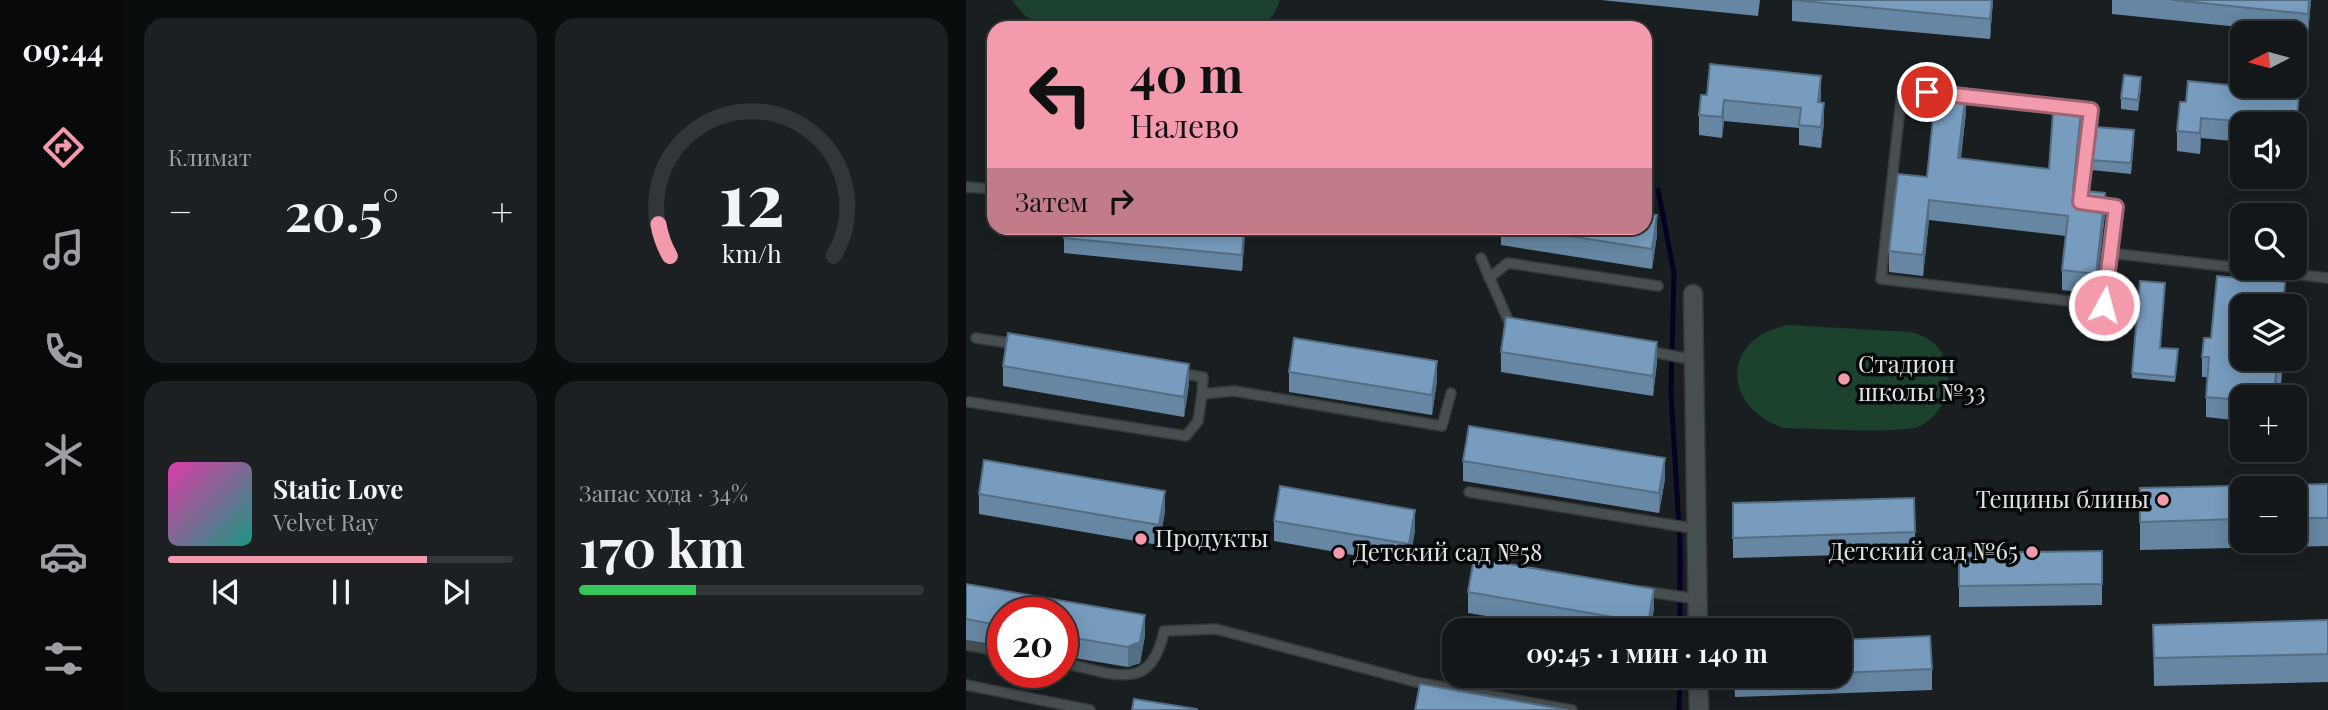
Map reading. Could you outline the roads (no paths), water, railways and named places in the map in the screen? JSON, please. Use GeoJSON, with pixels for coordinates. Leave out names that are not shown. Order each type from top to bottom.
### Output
{"type":"FeatureCollection","features":[{"type":"Feature","properties":{"kind":"street"},"geometry":{"type":"LineString","coordinates":[[1693,295],[1698,618]]}},
{"type":"Feature","properties":{"kind":"street"},"geometry":{"type":"LineString","coordinates":[[1698,688],[1699,710]]}},
{"type":"Feature","properties":{"kind":"lane"},"geometry":{"type":"LineString","coordinates":[[1902,90],[2091,110],[2080,202],[2116,207],[2110,253],[2104,305],[1881,279],[1902,90]]}},
{"type":"Feature","properties":{"kind":"lane"},"geometry":{"type":"LineString","coordinates":[[966,187],[987,188]]}},
{"type":"Feature","properties":{"kind":"lane"},"geometry":{"type":"LineString","coordinates":[[2110,253],[2328,278]]}},
{"type":"Feature","properties":{"kind":"lane"},"geometry":{"type":"LineString","coordinates":[[1481,258],[1509,328],[1523,330]]}},
{"type":"Feature","properties":{"kind":"lane"},"geometry":{"type":"LineString","coordinates":[[1489,278],[1508,263],[1658,286]]}},
{"type":"Feature","properties":{"kind":"lane"},"geometry":{"type":"LineString","coordinates":[[976,338],[1029,347]]}},
{"type":"Feature","properties":{"kind":"lane"},"geometry":{"type":"LineString","coordinates":[[1632,349],[1696,360]]}},
{"type":"Feature","properties":{"kind":"lane"},"geometry":{"type":"LineString","coordinates":[[969,402],[1186,436],[1198,421],[1203,377],[1163,370]]}},
{"type":"Feature","properties":{"kind":"lane"},"geometry":{"type":"LineString","coordinates":[[1202,394],[1234,391],[1442,426],[1451,393]]}},
{"type":"Feature","properties":{"kind":"lane"},"geometry":{"type":"LineString","coordinates":[[1469,492],[1697,529]]}},
{"type":"Feature","properties":{"kind":"lane"},"geometry":{"type":"LineString","coordinates":[[1632,589],[1698,599]]}},
{"type":"Feature","properties":{"kind":"lane"},"geometry":{"type":"LineString","coordinates":[[1078,666],[1129,675],[1146,671],[1159,656],[1164,631],[1216,629],[1420,683],[1572,710]]}},
{"type":"Feature","properties":{"kind":"lane"},"geometry":{"type":"LineString","coordinates":[[966,645],[987,649]]}},
{"type":"Feature","properties":{"kind":"lane"},"geometry":{"type":"LineString","coordinates":[[966,685],[1090,710]]}},
{"type":"Feature","properties":{"kind":"waterway"},"geometry":{"type":"LineString","coordinates":[[1658,190],[1674,273],[1671,393],[1680,544],[1680,618]]}},
{"type":"Feature","properties":{"kind":"waterway"},"geometry":{"type":"LineString","coordinates":[[1679,710],[1680,688]]}},
{"type":"Feature","properties":{"kind":"place","name":"Стадион школы №33"},"geometry":{"type":"Point","coordinates":[1844,379]}},
{"type":"Feature","properties":{"kind":"place","name":"Тещины блины"},"geometry":{"type":"Point","coordinates":[2163,500]}},
{"type":"Feature","properties":{"kind":"place","name":"Продукты"},"geometry":{"type":"Point","coordinates":[1141,539]}},
{"type":"Feature","properties":{"kind":"place","name":"Детский сад №65"},"geometry":{"type":"Point","coordinates":[2032,552]}},
{"type":"Feature","properties":{"kind":"place","name":"Детский сад №58"},"geometry":{"type":"Point","coordinates":[1339,553]}}]}
